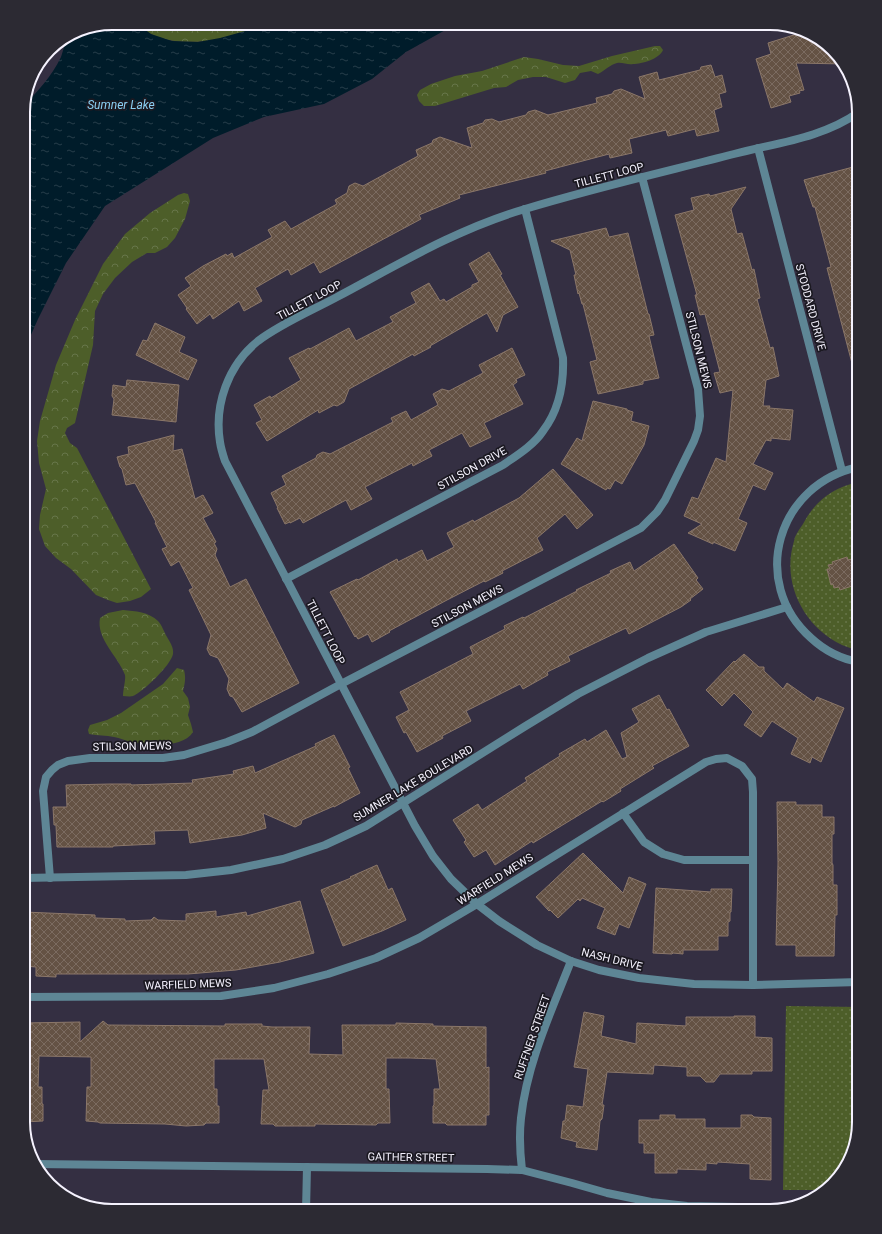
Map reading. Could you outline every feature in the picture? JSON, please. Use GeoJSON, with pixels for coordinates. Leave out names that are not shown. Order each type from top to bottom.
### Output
{"type":"FeatureCollection","features":[{"type":"Feature","properties":{"kind":"street","name":"TILLETT LOOP"},"geometry":{"type":"LineString","coordinates":[[403,804],[225,461],[220,444],[219,406],[224,388],[236,366],[248,350],[259,340],[287,323],[454,235],[483,222],[525,208],[642,177],[801,138],[833,127],[852,117]]}},
{"type":"Feature","properties":{"kind":"street","name":"STODDARD DRIVE"},"geometry":{"type":"LineString","coordinates":[[758,148],[842,471]]}},
{"type":"Feature","properties":{"kind":"street","name":"STILSON MEWS"},"geometry":{"type":"LineString","coordinates":[[50,878],[43,791],[46,777],[58,766],[68,761],[90,758],[163,758],[184,755],[205,750],[252,732],[641,528],[657,512],[665,500],[694,442],[700,416],[698,389],[642,177]]}},
{"type":"Feature","properties":{"kind":"street","name":"STILSON DRIVE"},"geometry":{"type":"LineString","coordinates":[[286,579],[503,465],[523,451],[543,432],[556,409],[559,398],[563,371],[562,358],[525,208]]}},
{"type":"Feature","properties":{"kind":"street"},"geometry":{"type":"LineString","coordinates":[[852,469],[830,476],[814,487],[799,501],[788,519],[780,538],[777,558],[778,579],[782,595],[794,620],[803,632],[818,645],[837,656],[852,660]]}},
{"type":"Feature","properties":{"kind":"street","name":"SUMNER LAKE BOULEVARD"},"geometry":{"type":"LineString","coordinates":[[30,878],[186,875],[231,870],[283,859],[325,845],[366,826],[403,804],[578,694],[648,658],[706,632],[787,607]]}},
{"type":"Feature","properties":{"kind":"street","name":"WARFIELD MEWS"},"geometry":{"type":"LineString","coordinates":[[30,997],[221,996],[274,988],[328,974],[376,958],[420,938],[706,762],[727,758],[742,766],[752,779],[753,985]]}},
{"type":"Feature","properties":{"kind":"street","name":"NASH DRIVE"},"geometry":{"type":"LineString","coordinates":[[403,804],[414,826],[433,856],[451,879],[477,904],[498,921],[536,945],[571,961],[599,970],[639,978],[694,984],[753,985],[852,982]]}},
{"type":"Feature","properties":{"kind":"street"},"geometry":{"type":"LineString","coordinates":[[623,814],[644,842],[663,854],[684,860],[753,860]]}},
{"type":"Feature","properties":{"kind":"street","name":"RUFFNER STREET"},"geometry":{"type":"LineString","coordinates":[[522,1170],[520,1146],[521,1118],[526,1084],[539,1043],[571,961]]}},
{"type":"Feature","properties":{"kind":"street","name":"GAITHER STREET"},"geometry":{"type":"LineString","coordinates":[[42,1164],[487,1168],[522,1170],[607,1193],[669,1204]]}},
{"type":"Feature","properties":{"kind":"street"},"geometry":{"type":"LineString","coordinates":[[306,1204],[307,1166]]}},
{"type":"Feature","properties":{"kind":"green space"},"geometry":{"type":"Polygon","coordinates":[[[145,30],[252,30],[227,37],[195,42],[164,39],[145,30]]]}},
{"type":"Feature","properties":{"kind":"green space"},"geometry":{"type":"Polygon","coordinates":[[[660,46],[663,50],[658,56],[650,60],[637,64],[617,63],[598,74],[591,71],[580,73],[575,80],[565,83],[546,77],[533,77],[518,80],[506,87],[494,88],[435,106],[424,106],[419,101],[417,95],[420,90],[431,84],[455,76],[482,71],[524,57],[563,65],[579,66],[612,56],[660,46]]]}},
{"type":"Feature","properties":{"kind":"green space"},"geometry":{"type":"Polygon","coordinates":[[[184,193],[188,194],[190,201],[185,219],[175,238],[167,247],[155,253],[147,253],[132,262],[115,278],[103,294],[95,311],[93,345],[75,423],[67,428],[65,433],[70,443],[77,448],[151,589],[141,597],[130,601],[117,603],[96,595],[71,569],[56,558],[45,546],[39,529],[40,515],[46,489],[39,463],[37,441],[40,421],[56,365],[75,320],[103,264],[125,234],[150,213],[178,195],[184,193]]]}},
{"type":"Feature","properties":{"kind":"green space"},"geometry":{"type":"Polygon","coordinates":[[[852,484],[852,648],[829,638],[808,617],[800,605],[795,592],[791,578],[790,564],[795,537],[813,508],[833,491],[852,484]]]}},
{"type":"Feature","properties":{"kind":"green space"},"geometry":{"type":"Polygon","coordinates":[[[123,610],[142,612],[158,621],[172,645],[173,650],[171,659],[156,678],[133,696],[123,696],[125,675],[104,640],[100,626],[100,618],[108,613],[123,610]]]}},
{"type":"Feature","properties":{"kind":"green space"},"geometry":{"type":"Polygon","coordinates":[[[177,668],[184,670],[185,680],[183,691],[188,698],[190,707],[188,715],[193,732],[188,737],[173,743],[156,745],[130,742],[111,736],[89,734],[88,730],[90,725],[107,720],[121,713],[163,684],[177,668]]]}},
{"type":"Feature","properties":{"kind":"green space"},"geometry":{"type":"Polygon","coordinates":[[[786,1006],[852,1007],[852,1122],[846,1153],[835,1172],[816,1190],[783,1190],[786,1006]]]}},
{"type":"Feature","properties":{"kind":"water","name":"Sumner Lake"},"geometry":{"type":"Polygon","coordinates":[[[112,30],[146,30],[151,34],[172,41],[198,42],[249,30],[445,30],[406,52],[372,79],[324,104],[264,117],[213,138],[105,206],[66,263],[30,337],[30,107],[32,98],[49,77],[61,57],[65,45],[71,41],[86,34],[112,30]]]}},
{"type":"Feature","properties":{"kind":"building"},"geometry":{"type":"Polygon","coordinates":[[[796,34],[801,36],[820,47],[836,64],[796,63],[804,90],[799,91],[800,93],[789,96],[791,102],[771,108],[756,59],[771,54],[768,43],[796,34]]]}},
{"type":"Feature","properties":{"kind":"building"},"geometry":{"type":"Polygon","coordinates":[[[711,65],[715,77],[722,75],[726,92],[719,94],[722,107],[714,110],[719,131],[697,136],[695,129],[668,136],[666,130],[629,139],[632,153],[610,158],[609,154],[545,171],[546,173],[459,195],[460,198],[419,215],[421,219],[320,273],[314,262],[291,275],[288,269],[255,288],[262,301],[244,311],[239,301],[213,319],[210,314],[197,324],[178,295],[191,286],[185,278],[203,266],[226,254],[227,256],[232,253],[234,258],[272,237],[268,230],[285,221],[291,229],[337,204],[335,200],[347,193],[349,186],[355,183],[363,186],[418,156],[416,150],[432,143],[433,140],[440,137],[472,148],[467,128],[483,123],[485,120],[492,119],[499,122],[526,115],[528,112],[535,110],[548,115],[597,103],[596,98],[612,94],[614,91],[621,89],[645,99],[639,77],[657,72],[659,80],[700,70],[701,67],[711,65]]]}},
{"type":"Feature","properties":{"kind":"building"},"geometry":{"type":"Polygon","coordinates":[[[852,167],[852,363],[827,268],[831,267],[815,207],[813,207],[804,180],[852,167]]]}},
{"type":"Feature","properties":{"kind":"building"},"geometry":{"type":"Polygon","coordinates":[[[746,187],[731,209],[737,234],[742,233],[752,270],[754,269],[760,298],[757,299],[770,348],[773,347],[779,376],[766,380],[763,406],[793,410],[790,440],[771,438],[771,441],[766,440],[753,464],[773,473],[765,490],[753,485],[738,519],[747,523],[735,551],[713,542],[713,544],[688,533],[702,524],[684,516],[692,497],[698,499],[716,458],[726,462],[733,390],[720,393],[714,373],[720,372],[705,314],[700,315],[695,295],[697,295],[675,215],[694,210],[691,198],[709,194],[710,196],[746,187]]]}},
{"type":"Feature","properties":{"kind":"building"},"geometry":{"type":"Polygon","coordinates":[[[606,228],[609,237],[628,233],[654,335],[649,336],[659,378],[643,381],[643,384],[598,394],[590,362],[597,360],[583,304],[579,293],[578,294],[574,275],[576,275],[570,250],[551,241],[606,228]]]}},
{"type":"Feature","properties":{"kind":"building"},"geometry":{"type":"Polygon","coordinates":[[[489,252],[502,274],[500,275],[518,307],[503,315],[497,332],[487,313],[430,346],[431,347],[414,356],[413,354],[349,389],[344,402],[337,406],[334,405],[319,413],[318,410],[267,441],[256,423],[262,420],[254,405],[270,396],[271,398],[301,380],[289,358],[309,348],[310,349],[349,328],[356,341],[393,322],[390,317],[416,303],[411,293],[429,283],[440,301],[444,299],[446,302],[479,282],[469,264],[489,252]]]}},
{"type":"Feature","properties":{"kind":"building"},"geometry":{"type":"Polygon","coordinates":[[[155,323],[185,337],[179,352],[197,360],[188,380],[136,355],[143,340],[147,341],[155,323]]]}},
{"type":"Feature","properties":{"kind":"building"},"geometry":{"type":"Polygon","coordinates":[[[512,348],[525,375],[516,379],[517,382],[513,385],[523,404],[484,423],[491,437],[470,447],[462,433],[429,450],[432,456],[413,466],[412,463],[365,487],[372,499],[351,510],[346,500],[303,523],[300,518],[285,524],[271,493],[286,485],[282,476],[316,458],[317,455],[323,452],[330,454],[393,422],[391,418],[406,411],[411,420],[438,405],[433,394],[442,389],[449,391],[483,373],[479,365],[512,348]]]}},
{"type":"Feature","properties":{"kind":"building"},"geometry":{"type":"Polygon","coordinates":[[[127,380],[179,385],[176,422],[112,415],[114,399],[112,396],[113,385],[126,387],[127,380]]]}},
{"type":"Feature","properties":{"kind":"building"},"geometry":{"type":"Polygon","coordinates":[[[593,401],[627,409],[633,412],[631,421],[649,426],[644,445],[622,484],[615,480],[610,489],[607,488],[606,490],[561,464],[577,438],[582,441],[593,401]]]}},
{"type":"Feature","properties":{"kind":"building"},"geometry":{"type":"Polygon","coordinates":[[[174,435],[173,451],[182,449],[195,499],[203,495],[213,513],[203,518],[216,542],[214,543],[217,549],[215,555],[230,587],[246,579],[299,683],[242,712],[233,697],[230,696],[227,689],[229,679],[218,658],[210,655],[207,649],[211,635],[189,590],[193,588],[179,561],[171,566],[162,549],[167,547],[155,523],[156,522],[135,483],[126,485],[117,457],[129,454],[128,447],[174,435]]]}},
{"type":"Feature","properties":{"kind":"building"},"geometry":{"type":"Polygon","coordinates":[[[553,469],[593,515],[577,529],[565,514],[537,538],[543,550],[502,571],[503,573],[485,582],[484,581],[389,631],[390,632],[372,642],[368,634],[358,639],[356,636],[355,637],[330,592],[357,579],[358,580],[397,559],[398,562],[422,550],[427,561],[454,547],[447,533],[473,520],[474,522],[519,498],[553,469]]]}},
{"type":"Feature","properties":{"kind":"building"},"geometry":{"type":"Polygon","coordinates":[[[674,544],[698,578],[696,580],[703,589],[690,599],[691,600],[681,607],[629,634],[626,628],[568,656],[570,661],[547,672],[548,675],[523,689],[520,684],[466,711],[471,721],[442,736],[443,738],[417,752],[406,732],[404,733],[396,717],[409,710],[400,692],[473,654],[470,647],[505,629],[504,626],[523,617],[524,618],[611,573],[610,571],[630,562],[634,571],[674,544]]]}},
{"type":"Feature","properties":{"kind":"building"},"geometry":{"type":"Polygon","coordinates":[[[847,557],[848,560],[852,559],[852,586],[840,590],[839,587],[834,588],[833,584],[831,585],[827,569],[830,569],[828,565],[833,564],[832,562],[847,557]]]}},
{"type":"Feature","properties":{"kind":"building"},"geometry":{"type":"Polygon","coordinates":[[[744,654],[759,667],[764,667],[764,671],[783,689],[787,683],[814,702],[817,697],[844,708],[821,762],[812,757],[810,763],[791,754],[798,738],[772,721],[761,737],[744,725],[753,712],[734,693],[722,706],[706,690],[734,661],[735,662],[744,654]]]}},
{"type":"Feature","properties":{"kind":"building"},"geometry":{"type":"Polygon","coordinates":[[[659,695],[667,710],[669,709],[689,746],[652,766],[654,768],[620,789],[621,791],[533,843],[532,841],[495,865],[486,850],[474,857],[464,842],[466,840],[453,820],[478,804],[482,810],[527,781],[525,778],[560,756],[559,754],[585,739],[587,742],[606,730],[622,759],[627,757],[621,733],[639,722],[632,709],[659,695]]]}},
{"type":"Feature","properties":{"kind":"building"},"geometry":{"type":"Polygon","coordinates":[[[334,735],[350,767],[348,768],[360,793],[334,807],[302,820],[301,824],[295,827],[263,813],[266,828],[242,835],[190,843],[188,830],[154,831],[155,844],[113,847],[57,847],[53,807],[67,807],[66,785],[193,783],[192,780],[234,774],[233,771],[253,766],[255,773],[316,746],[315,744],[334,735]]]}},
{"type":"Feature","properties":{"kind":"building"},"geometry":{"type":"Polygon","coordinates":[[[777,802],[796,802],[796,805],[822,805],[822,817],[834,817],[834,834],[832,834],[832,863],[833,885],[837,885],[837,915],[835,915],[834,956],[796,956],[796,945],[776,945],[778,863],[777,802]]]}},
{"type":"Feature","properties":{"kind":"building"},"geometry":{"type":"Polygon","coordinates":[[[583,853],[623,893],[629,877],[646,884],[629,928],[619,924],[615,935],[597,928],[605,908],[582,898],[580,901],[578,899],[558,918],[536,897],[583,853]]]}},
{"type":"Feature","properties":{"kind":"building"},"geometry":{"type":"Polygon","coordinates":[[[377,865],[388,890],[392,888],[406,920],[343,946],[321,890],[351,878],[350,877],[377,865]]]}},
{"type":"Feature","properties":{"kind":"building"},"geometry":{"type":"Polygon","coordinates":[[[656,888],[711,892],[711,889],[732,889],[728,936],[718,936],[718,950],[683,950],[683,954],[653,953],[656,888]]]}},
{"type":"Feature","properties":{"kind":"building"},"geometry":{"type":"Polygon","coordinates":[[[300,901],[314,953],[280,962],[236,970],[188,974],[56,974],[56,977],[36,976],[36,967],[30,966],[30,912],[95,915],[95,918],[125,919],[125,921],[151,920],[154,917],[158,920],[186,921],[186,914],[216,911],[216,917],[246,912],[247,916],[300,901]]]}},
{"type":"Feature","properties":{"kind":"building"},"geometry":{"type":"Polygon","coordinates":[[[584,1012],[604,1016],[601,1036],[636,1044],[637,1023],[686,1026],[686,1017],[755,1016],[755,1037],[772,1038],[772,1071],[752,1071],[752,1074],[720,1074],[714,1082],[706,1082],[700,1076],[687,1076],[687,1067],[654,1065],[653,1074],[607,1072],[602,1105],[604,1105],[602,1119],[600,1121],[597,1150],[576,1147],[577,1142],[561,1138],[567,1105],[583,1107],[588,1069],[574,1067],[584,1012]]]}},
{"type":"Feature","properties":{"kind":"building"},"geometry":{"type":"Polygon","coordinates":[[[103,1021],[108,1025],[225,1026],[225,1024],[262,1024],[262,1026],[272,1027],[310,1027],[309,1054],[343,1055],[342,1025],[396,1025],[396,1023],[433,1024],[433,1026],[486,1027],[486,1068],[489,1067],[489,1115],[486,1115],[486,1125],[447,1125],[445,1123],[433,1123],[434,1089],[440,1089],[436,1059],[386,1058],[386,1089],[389,1089],[390,1123],[378,1123],[376,1125],[315,1124],[315,1126],[275,1126],[273,1124],[261,1124],[263,1090],[269,1090],[264,1059],[214,1059],[214,1089],[217,1089],[219,1123],[186,1126],[165,1124],[100,1123],[86,1121],[87,1087],[91,1087],[91,1057],[39,1056],[38,1087],[42,1087],[43,1121],[30,1122],[30,1023],[80,1022],[80,1042],[103,1021]]]}},
{"type":"Feature","properties":{"kind":"building"},"geometry":{"type":"Polygon","coordinates":[[[660,1115],[675,1115],[675,1119],[705,1119],[705,1128],[741,1128],[741,1115],[771,1118],[771,1180],[750,1179],[750,1164],[717,1162],[717,1164],[706,1163],[706,1170],[677,1169],[677,1173],[655,1173],[655,1153],[644,1153],[644,1143],[639,1143],[639,1120],[660,1120],[660,1115]]]}}]}
